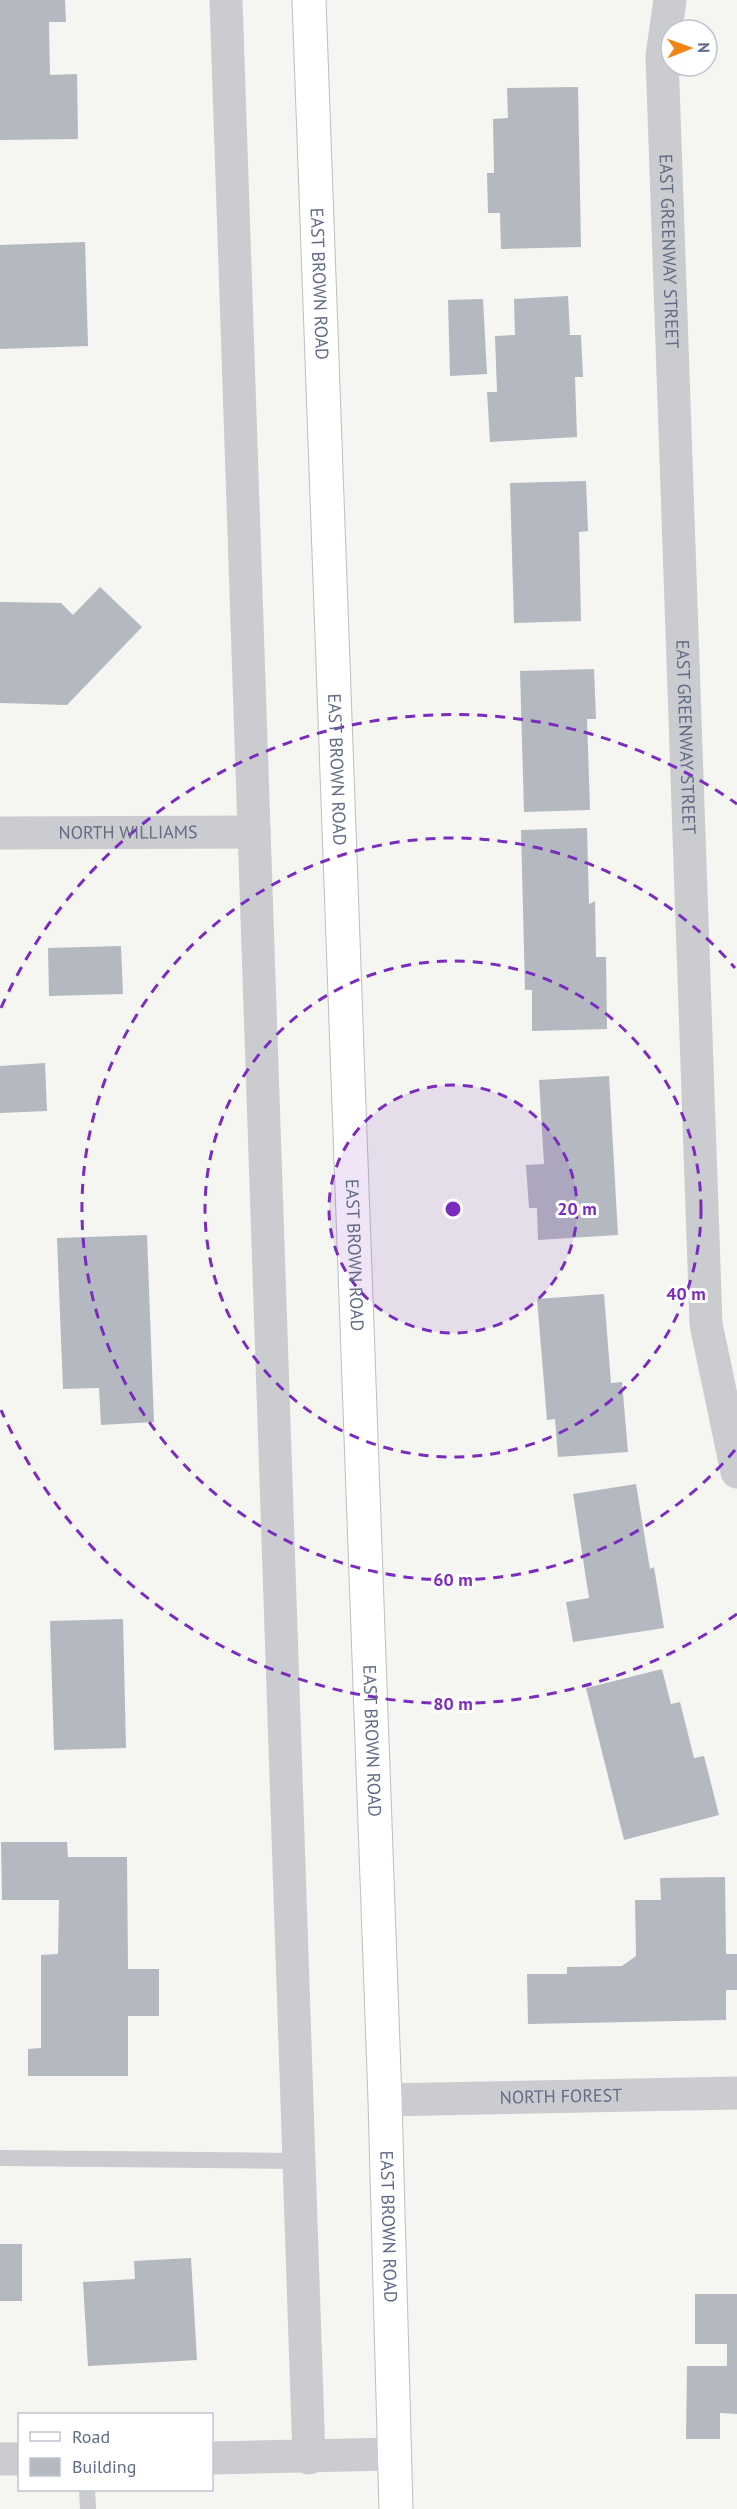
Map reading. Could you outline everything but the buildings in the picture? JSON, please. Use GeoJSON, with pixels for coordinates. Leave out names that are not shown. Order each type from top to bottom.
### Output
{"type":"FeatureCollection","features":[{"type":"Feature","properties":{"kind":"main road","name":"EAST BROWN ROAD"},"geometry":{"type":"LineString","coordinates":[[309,0],[385,2100],[396,2509]]}},
{"type":"Feature","properties":{"kind":"street"},"geometry":{"type":"LineString","coordinates":[[226,0],[309,2458]]}},
{"type":"Feature","properties":{"kind":"street","name":"EAST GREENWAY STREET"},"geometry":{"type":"LineString","coordinates":[[670,0],[662,56],[706,1324],[737,1472]]}},
{"type":"Feature","properties":{"kind":"street","name":"NORTH WILLIAMS"},"geometry":{"type":"LineString","coordinates":[[0,833],[254,832]]}},
{"type":"Feature","properties":{"kind":"street","name":"NORTH FOREST"},"geometry":{"type":"LineString","coordinates":[[385,2100],[737,2093]]}},
{"type":"Feature","properties":{"kind":"street"},"geometry":{"type":"LineString","coordinates":[[213,2458],[309,2458],[395,2454]]}},
{"type":"Feature","properties":{"kind":"street"},"geometry":{"type":"LineString","coordinates":[[0,2459],[18,2459]]}},
{"type":"Feature","properties":{"kind":"lane"},"geometry":{"type":"LineString","coordinates":[[0,2158],[300,2161]]}},
{"type":"Feature","properties":{"kind":"lane"},"geometry":{"type":"LineString","coordinates":[[87,2491],[88,2509]]}}]}
